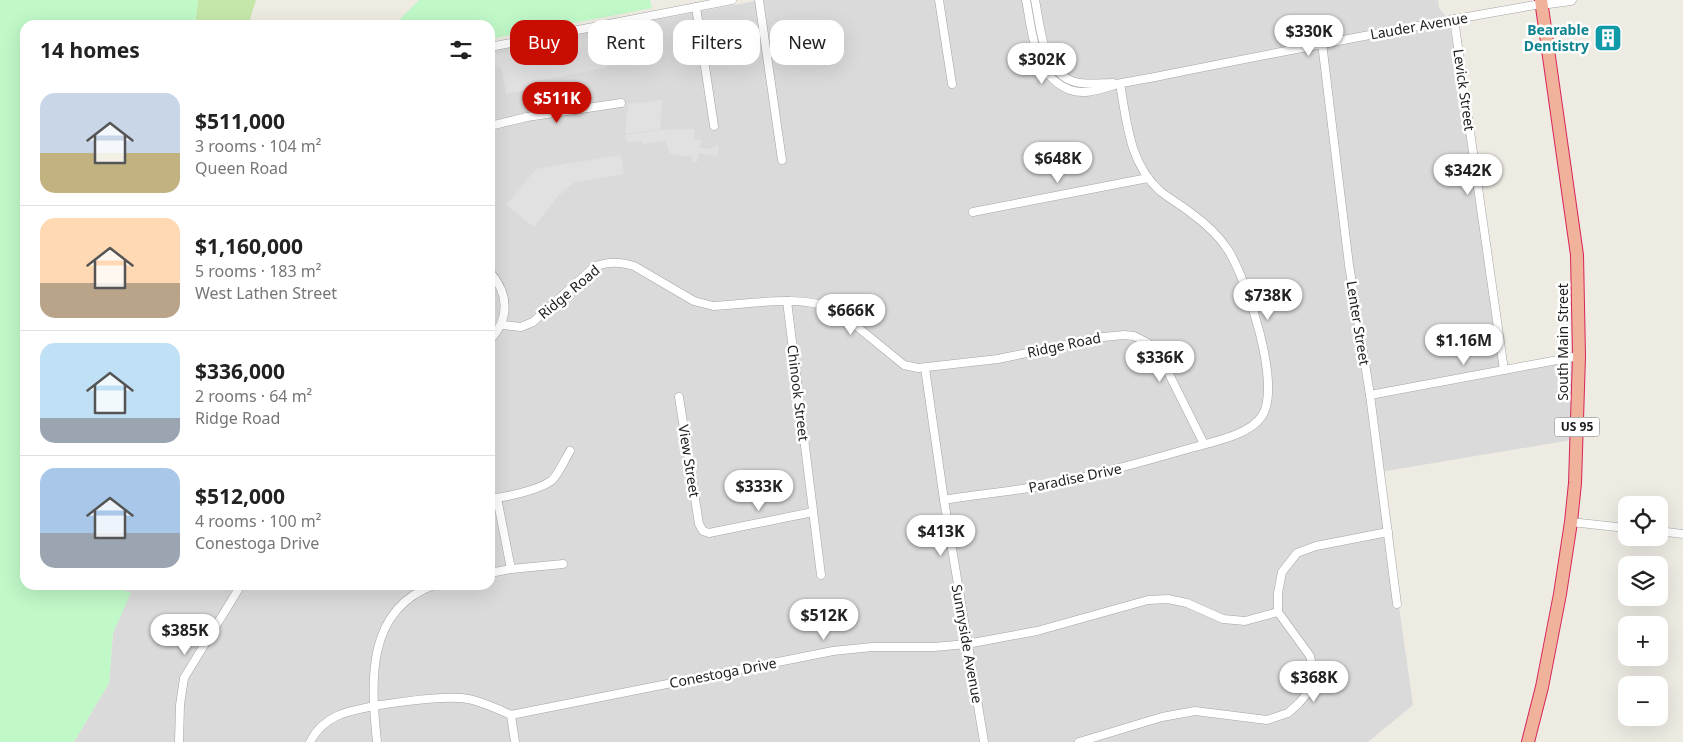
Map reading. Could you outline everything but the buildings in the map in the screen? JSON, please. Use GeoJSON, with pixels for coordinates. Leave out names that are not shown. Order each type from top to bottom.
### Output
{"type":"FeatureCollection","features":[{"type":"Feature","properties":{"kind":"highway","name":"South Main Street"},"geometry":{"type":"LineString","coordinates":[[1528,742],[1558,604],[1571,522],[1575,483],[1579,356],[1577,255],[1541,2]]}},
{"type":"Feature","properties":{"kind":"street"},"geometry":{"type":"LineString","coordinates":[[495,46],[732,0]]}},
{"type":"Feature","properties":{"kind":"street"},"geometry":{"type":"LineString","coordinates":[[758,0],[782,160]]}},
{"type":"Feature","properties":{"kind":"street"},"geometry":{"type":"LineString","coordinates":[[939,0],[952,84]]}},
{"type":"Feature","properties":{"kind":"street","name":"Lauder Avenue"},"geometry":{"type":"LineString","coordinates":[[1026,0],[1041,64],[1048,75],[1057,83],[1072,90],[1084,92],[1322,43],[1541,2]]}},
{"type":"Feature","properties":{"kind":"street","name":"Lauder Avenue"},"geometry":{"type":"LineString","coordinates":[[1035,0],[1048,60],[1060,75],[1076,83],[1120,84]]}},
{"type":"Feature","properties":{"kind":"street"},"geometry":{"type":"LineString","coordinates":[[1541,2],[1572,0]]}},
{"type":"Feature","properties":{"kind":"street"},"geometry":{"type":"LineString","coordinates":[[696,7],[714,126]]}},
{"type":"Feature","properties":{"kind":"street","name":"Levick Street"},"geometry":{"type":"LineString","coordinates":[[1454,19],[1504,370]]}},
{"type":"Feature","properties":{"kind":"street","name":"Lenter Street"},"geometry":{"type":"LineString","coordinates":[[1322,43],[1349,265],[1370,396],[1397,604]]}},
{"type":"Feature","properties":{"kind":"street"},"geometry":{"type":"LineString","coordinates":[[1120,84],[1128,134],[1140,164],[1148,178],[1160,191],[1192,213],[1214,233],[1228,250],[1245,284],[1260,333],[1267,376],[1268,394],[1265,410],[1257,422],[1249,429],[1204,444]]}},
{"type":"Feature","properties":{"kind":"street"},"geometry":{"type":"LineString","coordinates":[[495,125],[528,117],[622,103]]}},
{"type":"Feature","properties":{"kind":"street"},"geometry":{"type":"LineString","coordinates":[[973,212],[1148,178]]}},
{"type":"Feature","properties":{"kind":"street","name":"Ridge Road"},"geometry":{"type":"LineString","coordinates":[[502,325],[514,328],[528,325],[594,267],[612,262],[634,266],[694,301],[705,305],[787,301],[816,302],[828,306],[839,312],[904,365],[912,368],[998,359],[1108,336],[1134,336],[1148,343],[1160,356],[1204,444]]}},
{"type":"Feature","properties":{"kind":"street"},"geometry":{"type":"LineString","coordinates":[[495,277],[504,297],[502,325],[495,334]]}},
{"type":"Feature","properties":{"kind":"street","name":"Chinook Street"},"geometry":{"type":"LineString","coordinates":[[787,301],[821,575]]}},
{"type":"Feature","properties":{"kind":"street"},"geometry":{"type":"LineString","coordinates":[[1370,396],[1579,356]]}},
{"type":"Feature","properties":{"kind":"street","name":"Sunnyside Avenue"},"geometry":{"type":"LineString","coordinates":[[924,368],[984,742]]}},
{"type":"Feature","properties":{"kind":"street","name":"View Street"},"geometry":{"type":"LineString","coordinates":[[679,397],[699,524],[703,531],[710,533],[813,512]]}},
{"type":"Feature","properties":{"kind":"street","name":"Paradise Drive"},"geometry":{"type":"LineString","coordinates":[[944,500],[1044,486],[1120,469],[1204,444]]}},
{"type":"Feature","properties":{"kind":"street"},"geometry":{"type":"LineString","coordinates":[[495,498],[531,490],[552,481],[570,451]]}},
{"type":"Feature","properties":{"kind":"street"},"geometry":{"type":"LineString","coordinates":[[495,506],[511,569]]}},
{"type":"Feature","properties":{"kind":"street"},"geometry":{"type":"LineString","coordinates":[[1571,522],[1618,527]]}},
{"type":"Feature","properties":{"kind":"street"},"geometry":{"type":"LineString","coordinates":[[1079,742],[1162,717],[1195,711],[1267,720],[1288,714],[1310,690],[1313,671],[1310,656],[1278,612],[1278,593],[1282,572],[1297,553],[1316,546],[1388,532]]}},
{"type":"Feature","properties":{"kind":"street"},"geometry":{"type":"LineString","coordinates":[[1668,532],[1683,534]]}},
{"type":"Feature","properties":{"kind":"street"},"geometry":{"type":"LineString","coordinates":[[495,572],[562,564]]}},
{"type":"Feature","properties":{"kind":"street"},"geometry":{"type":"LineString","coordinates":[[179,742],[180,705],[184,678],[238,590]]}},
{"type":"Feature","properties":{"kind":"street"},"geometry":{"type":"LineString","coordinates":[[377,742],[374,707],[375,661],[378,642],[384,628],[396,611],[410,597],[424,590]]}},
{"type":"Feature","properties":{"kind":"street","name":"Conestoga Drive"},"geometry":{"type":"LineString","coordinates":[[511,715],[833,651],[872,647],[934,647],[967,644],[1037,631],[1148,600],[1168,600],[1187,603],[1223,619],[1245,621],[1278,612]]}},
{"type":"Feature","properties":{"kind":"street"},"geometry":{"type":"LineString","coordinates":[[310,742],[320,727],[337,716],[354,710],[447,697],[468,699],[511,715],[516,742]]}},
{"type":"Feature","properties":{"kind":"shaded area"},"geometry":{"type":"Polygon","coordinates":[[[761,0],[1438,0],[1439,8],[1449,20],[1501,370],[1579,356],[1577,439],[1380,472],[1413,705],[1368,742],[74,742],[109,683],[113,633],[130,593],[123,590],[495,590],[495,50],[510,47],[510,65],[578,65],[578,34],[588,33],[588,65],[663,65],[663,20],[655,20],[761,0]]]}},
{"type":"Feature","properties":{"kind":"shaded area"},"geometry":{"type":"Polygon","coordinates":[[[588,38],[588,65],[609,65],[609,67],[533,82],[534,88],[506,94],[501,67],[495,68],[495,54],[510,51],[510,65],[578,65],[578,39],[588,38]]]}},
{"type":"Feature","properties":{"kind":"shaded area"},"geometry":{"type":"Polygon","coordinates":[[[662,100],[660,129],[625,134],[628,104],[662,100]]]}},
{"type":"Feature","properties":{"kind":"shaded area"},"geometry":{"type":"Polygon","coordinates":[[[694,129],[695,140],[702,140],[699,148],[708,149],[719,145],[717,156],[699,153],[697,162],[692,161],[692,157],[669,153],[666,141],[643,144],[642,141],[628,143],[625,135],[660,130],[694,129]]]}},
{"type":"Feature","properties":{"kind":"shaded area"},"geometry":{"type":"Polygon","coordinates":[[[621,155],[624,174],[575,182],[558,196],[534,227],[506,205],[536,169],[621,155]]]}},
{"type":"Feature","properties":{"kind":"green space"},"geometry":{"type":"Polygon","coordinates":[[[0,0],[198,0],[196,20],[20,20],[20,590],[124,590],[131,593],[113,633],[109,683],[74,742],[0,742],[0,0]]]}},
{"type":"Feature","properties":{"kind":"green space"},"geometry":{"type":"Polygon","coordinates":[[[198,0],[256,0],[250,20],[196,20],[198,0]]]}},
{"type":"Feature","properties":{"kind":"green space"},"geometry":{"type":"Polygon","coordinates":[[[419,0],[650,0],[652,8],[578,22],[578,20],[510,20],[510,35],[495,38],[495,20],[399,20],[419,0]]]}},
{"type":"Feature","properties":{"kind":"place","name":"Bearable Dentistry"},"geometry":{"type":"Point","coordinates":[1608,38]}}]}
